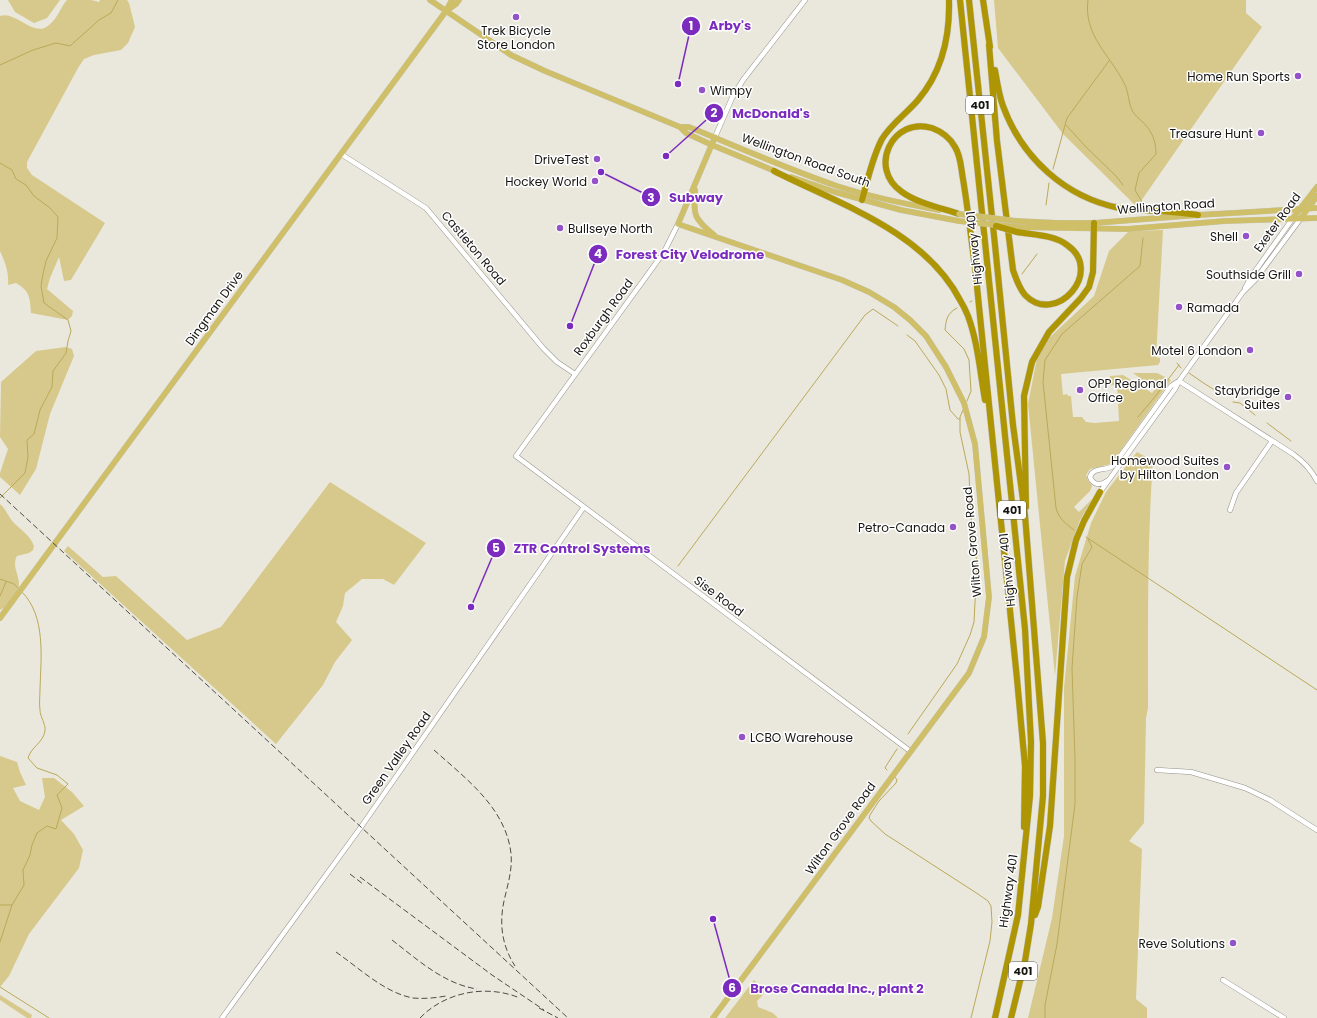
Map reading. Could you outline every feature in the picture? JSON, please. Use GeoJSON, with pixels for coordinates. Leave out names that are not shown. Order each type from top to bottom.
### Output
{"type":"FeatureCollection","features":[{"type":"Feature","properties":{"kind":"highway"},"geometry":{"type":"LineString","coordinates":[[863,197],[871,167],[883,137],[918,101],[930,85],[939,67],[947,36],[949,0]]}},
{"type":"Feature","properties":{"kind":"highway","name":"Highway 401"},"geometry":{"type":"LineString","coordinates":[[960,0],[1025,629],[1031,742],[1030,796],[1018,915],[995,1018]]}},
{"type":"Feature","properties":{"kind":"highway","name":"Highway 401"},"geometry":{"type":"LineString","coordinates":[[969,0],[1013,425],[1024,514],[1044,743],[1043,796],[1032,924],[1026,961],[1011,1018]]}},
{"type":"Feature","properties":{"kind":"highway"},"geometry":{"type":"LineString","coordinates":[[983,0],[989,45],[997,141],[1013,270],[1018,284],[1026,295],[1037,303],[1046,304],[1058,302],[1065,299],[1076,288],[1080,279],[1080,266],[1078,257],[1067,245],[1017,227],[996,226]]}},
{"type":"Feature","properties":{"kind":"highway"},"geometry":{"type":"LineString","coordinates":[[989,45],[1002,105],[1014,132],[1025,149],[1052,176],[1072,190],[1095,202],[1114,207],[1198,215]]}},
{"type":"Feature","properties":{"kind":"highway"},"geometry":{"type":"LineString","coordinates":[[959,214],[902,193],[893,185],[887,175],[885,164],[887,153],[891,143],[903,131],[915,126],[926,126],[939,130],[950,138],[956,149],[960,162],[967,202],[1025,766],[1023,825],[1026,834]]}},
{"type":"Feature","properties":{"kind":"highway"},"geometry":{"type":"LineString","coordinates":[[774,171],[886,227],[908,242],[935,265],[953,286],[968,315],[976,342],[986,413],[991,427]]}},
{"type":"Feature","properties":{"kind":"highway"},"geometry":{"type":"LineString","coordinates":[[1024,514],[1027,503],[1024,396],[1032,362],[1049,332],[1081,298],[1089,287],[1093,272],[1094,226]]}},
{"type":"Feature","properties":{"kind":"highway"},"geometry":{"type":"LineString","coordinates":[[1032,924],[1038,907],[1050,826],[1067,577],[1079,534],[1100,492]]}},
{"type":"Feature","properties":{"kind":"main road","name":"Wellington Road South"},"geometry":{"type":"LineString","coordinates":[[430,0],[511,55],[545,71],[680,127],[689,127],[863,197],[959,214],[1017,227]]}},
{"type":"Feature","properties":{"kind":"main road","name":"Dingman Drive"},"geometry":{"type":"LineString","coordinates":[[0,618],[446,11],[452,0]]}},
{"type":"Feature","properties":{"kind":"main road","name":"Dingman Drive"},"geometry":{"type":"LineString","coordinates":[[446,11],[459,0]]}},
{"type":"Feature","properties":{"kind":"main road"},"geometry":{"type":"LineString","coordinates":[[680,127],[686,133],[774,171],[863,197],[901,210],[959,221],[996,226]]}},
{"type":"Feature","properties":{"kind":"main road","name":"Roxburgh Road"},"geometry":{"type":"LineString","coordinates":[[678,224],[715,137]]}},
{"type":"Feature","properties":{"kind":"main road"},"geometry":{"type":"LineString","coordinates":[[695,185],[694,209],[697,218],[700,223],[718,238]]}},
{"type":"Feature","properties":{"kind":"main road","name":"Exeter Road"},"geometry":{"type":"LineString","coordinates":[[1293,218],[1317,187]]}},
{"type":"Feature","properties":{"kind":"main road","name":"Exeter Road"},"geometry":{"type":"LineString","coordinates":[[1301,217],[1317,196]]}},
{"type":"Feature","properties":{"kind":"main road","name":"Wellington Road"},"geometry":{"type":"LineString","coordinates":[[1017,227],[1094,226],[1198,215],[1317,208]]}},
{"type":"Feature","properties":{"kind":"main road"},"geometry":{"type":"LineString","coordinates":[[1301,217],[1317,215]]}},
{"type":"Feature","properties":{"kind":"main road","name":"Wellington Road"},"geometry":{"type":"LineString","coordinates":[[1094,226],[1127,229],[1225,221],[1301,217],[1317,218]]}},
{"type":"Feature","properties":{"kind":"main road","name":"Wilton Grove Road"},"geometry":{"type":"LineString","coordinates":[[678,224],[855,285],[894,307],[926,336],[946,367],[964,403],[975,444],[989,597],[984,637],[969,673],[713,1018]]}},
{"type":"Feature","properties":{"kind":"street","name":"Roxburgh Road"},"geometry":{"type":"LineString","coordinates":[[715,137],[732,98],[743,80],[804,0]]}},
{"type":"Feature","properties":{"kind":"street","name":"Castleton Road"},"geometry":{"type":"LineString","coordinates":[[341,154],[426,208],[546,352],[557,362],[575,374]]}},
{"type":"Feature","properties":{"kind":"street","name":"Exeter Road"},"geometry":{"type":"LineString","coordinates":[[1100,492],[1243,292],[1255,280],[1301,217]]}},
{"type":"Feature","properties":{"kind":"street","name":"Exeter Road"},"geometry":{"type":"LineString","coordinates":[[1243,292],[1250,277],[1293,218]]}},
{"type":"Feature","properties":{"kind":"street","name":"Roxburgh Road"},"geometry":{"type":"LineString","coordinates":[[516,456],[664,252],[678,224]]}},
{"type":"Feature","properties":{"kind":"street","name":"Exeter Road"},"geometry":{"type":"LineString","coordinates":[[1109,480],[1099,485],[1090,477],[1091,473],[1094,470],[1109,469],[1113,466],[1172,386],[1179,381]]}},
{"type":"Feature","properties":{"kind":"street"},"geometry":{"type":"LineString","coordinates":[[1179,381],[1305,462],[1317,481]]}},
{"type":"Feature","properties":{"kind":"street"},"geometry":{"type":"LineString","coordinates":[[1230,510],[1236,493],[1272,441]]}},
{"type":"Feature","properties":{"kind":"street","name":"Sise Road"},"geometry":{"type":"LineString","coordinates":[[516,456],[910,751]]}},
{"type":"Feature","properties":{"kind":"street","name":"Green Valley Road"},"geometry":{"type":"LineString","coordinates":[[222,1018],[361,827],[584,507]]}},
{"type":"Feature","properties":{"kind":"street"},"geometry":{"type":"LineString","coordinates":[[1157,770],[1190,772],[1245,788],[1275,803],[1317,830]]}},
{"type":"Feature","properties":{"kind":"street"},"geometry":{"type":"LineString","coordinates":[[1223,980],[1284,1018]]}},
{"type":"Feature","properties":{"kind":"shaded area"},"geometry":{"type":"Polygon","coordinates":[[[8,0],[60,0],[47,18],[34,23],[15,12],[8,0]]]}},
{"type":"Feature","properties":{"kind":"shaded area"},"geometry":{"type":"Polygon","coordinates":[[[67,0],[91,0],[99,2],[100,0],[127,0],[135,27],[128,43],[121,50],[94,55],[84,59],[27,162],[27,168],[32,175],[105,223],[71,280],[64,281],[59,257],[50,278],[47,289],[73,311],[72,316],[68,320],[31,313],[30,299],[27,292],[16,283],[8,285],[6,267],[0,251],[0,16],[6,15],[12,17],[37,29],[43,28],[55,19],[67,0]]]}},
{"type":"Feature","properties":{"kind":"shaded area"},"geometry":{"type":"Polygon","coordinates":[[[994,0],[1246,0],[1246,13],[1262,27],[1141,201],[1136,206],[1063,134],[998,48],[994,0]]]}},
{"type":"Feature","properties":{"kind":"shaded area"},"geometry":{"type":"Polygon","coordinates":[[[1163,230],[1156,357],[1160,358],[1158,365],[1061,374],[1063,395],[1067,394],[1068,396],[1071,396],[1073,417],[1082,417],[1086,422],[1094,423],[1119,421],[1117,385],[1109,385],[1110,376],[1123,375],[1152,393],[1155,389],[1133,373],[1157,373],[1171,380],[1111,464],[1090,469],[1086,475],[1092,486],[1090,491],[1074,507],[1079,512],[1094,497],[1080,520],[1065,561],[1055,676],[1028,404],[1036,363],[1041,349],[1051,336],[1094,296],[1109,251],[1129,231],[1163,230]]]}},
{"type":"Feature","properties":{"kind":"shaded area"},"geometry":{"type":"Polygon","coordinates":[[[66,347],[72,349],[74,356],[50,414],[36,469],[20,495],[0,477],[8,449],[0,437],[1,382],[36,351],[66,347]]]}},
{"type":"Feature","properties":{"kind":"shaded area"},"geometry":{"type":"Polygon","coordinates":[[[1137,452],[1153,461],[1149,553],[1148,708],[1146,718],[1144,823],[1129,841],[1142,849],[1136,999],[1147,1008],[1147,1018],[1028,1018],[1052,918],[1064,836],[1064,688],[1075,576],[1091,523],[1106,492],[1137,452]]]}},
{"type":"Feature","properties":{"kind":"shaded area"},"geometry":{"type":"Polygon","coordinates":[[[330,482],[426,543],[394,585],[383,579],[362,579],[345,593],[343,606],[336,622],[352,640],[335,662],[323,685],[276,744],[64,551],[68,546],[103,577],[116,576],[187,640],[221,627],[330,482]]]}},
{"type":"Feature","properties":{"kind":"shaded area"},"geometry":{"type":"Polygon","coordinates":[[[0,504],[13,522],[28,536],[34,546],[33,550],[29,553],[17,556],[15,563],[19,583],[18,591],[10,603],[0,610],[0,504]]]}},
{"type":"Feature","properties":{"kind":"shaded area"},"geometry":{"type":"Polygon","coordinates":[[[0,756],[17,762],[26,785],[13,788],[20,801],[39,810],[45,797],[42,778],[54,778],[72,792],[84,806],[61,820],[74,834],[83,850],[79,868],[29,934],[9,976],[0,987],[0,756]]]}},
{"type":"Feature","properties":{"kind":"shaded area"},"geometry":{"type":"Polygon","coordinates":[[[754,980],[765,990],[757,1001],[758,1007],[773,1013],[778,1018],[725,1018],[754,980]]]}},
{"type":"Feature","properties":{"kind":"shaded area"},"geometry":{"type":"Polygon","coordinates":[[[0,995],[32,1015],[31,1018],[27,1018],[0,1000],[0,995]]]}},
{"type":"Feature","properties":{"kind":"waterway"},"geometry":{"type":"LineString","coordinates":[[0,65],[33,50],[56,43],[70,46],[99,20],[111,13],[118,0]]}},
{"type":"Feature","properties":{"kind":"waterway"},"geometry":{"type":"LineString","coordinates":[[1088,0],[1090,24],[1094,34],[1124,83],[1133,112],[1145,124],[1152,134],[1156,147],[1156,154],[1139,173],[1135,190],[1142,202]]}},
{"type":"Feature","properties":{"kind":"waterway"},"geometry":{"type":"LineString","coordinates":[[1053,169],[1067,118],[1109,61]]}},
{"type":"Feature","properties":{"kind":"waterway"},"geometry":{"type":"LineString","coordinates":[[1066,125],[1123,185]]}},
{"type":"Feature","properties":{"kind":"waterway"},"geometry":{"type":"LineString","coordinates":[[0,163],[12,170],[16,179],[26,185],[34,196],[50,208],[58,217],[57,238],[46,261],[41,286],[44,303],[68,320],[71,331],[66,353],[53,371],[52,387],[40,410],[34,434],[27,440],[28,457],[25,473],[0,498]]}},
{"type":"Feature","properties":{"kind":"waterway"},"geometry":{"type":"LineString","coordinates":[[1046,205],[1049,183]]}},
{"type":"Feature","properties":{"kind":"waterway"},"geometry":{"type":"LineString","coordinates":[[1074,530],[1065,523],[1057,512],[1056,508],[1043,382],[1045,360],[1062,334],[1140,266],[1143,238]]}},
{"type":"Feature","properties":{"kind":"waterway"},"geometry":{"type":"LineString","coordinates":[[1022,274],[1037,254]]}},
{"type":"Feature","properties":{"kind":"waterway"},"geometry":{"type":"LineString","coordinates":[[957,308],[951,312],[948,317],[945,330],[964,349],[969,360],[971,391],[967,401]]}},
{"type":"Feature","properties":{"kind":"waterway"},"geometry":{"type":"LineString","coordinates":[[678,566],[865,315],[873,309],[898,326]]}},
{"type":"Feature","properties":{"kind":"waterway"},"geometry":{"type":"LineString","coordinates":[[907,335],[915,341],[939,375],[946,389],[950,410],[958,419],[960,419]]}},
{"type":"Feature","properties":{"kind":"waterway"},"geometry":{"type":"LineString","coordinates":[[1177,363],[1181,368]]}},
{"type":"Feature","properties":{"kind":"waterway"},"geometry":{"type":"LineString","coordinates":[[1138,417],[1179,365]]}},
{"type":"Feature","properties":{"kind":"waterway"},"geometry":{"type":"LineString","coordinates":[[1189,373],[1223,395]]}},
{"type":"Feature","properties":{"kind":"waterway"},"geometry":{"type":"LineString","coordinates":[[1233,402],[1240,403],[1255,415]]}},
{"type":"Feature","properties":{"kind":"waterway"},"geometry":{"type":"LineString","coordinates":[[908,734],[957,664],[974,622],[977,562],[972,536],[969,474],[960,432],[960,417],[963,410]]}},
{"type":"Feature","properties":{"kind":"waterway"},"geometry":{"type":"LineString","coordinates":[[1267,423],[1291,441]]}},
{"type":"Feature","properties":{"kind":"waterway"},"geometry":{"type":"LineString","coordinates":[[1086,537],[1317,690]]}},
{"type":"Feature","properties":{"kind":"waterway"},"geometry":{"type":"LineString","coordinates":[[1045,1018],[1045,1005],[1057,944],[1075,804],[1072,668],[1077,597],[1082,564],[1092,547],[1088,539]]}},
{"type":"Feature","properties":{"kind":"waterway"},"geometry":{"type":"LineString","coordinates":[[0,579],[14,584],[18,588]]}},
{"type":"Feature","properties":{"kind":"waterway"},"geometry":{"type":"LineString","coordinates":[[0,596],[6,582]]}},
{"type":"Feature","properties":{"kind":"waterway"},"geometry":{"type":"LineString","coordinates":[[0,905],[12,905],[24,885],[23,870],[30,855],[37,833],[47,826],[56,829],[62,808],[57,795],[68,784],[57,775],[37,768],[28,758],[42,739],[45,728],[40,707],[41,651],[39,625],[30,602],[22,592]]}},
{"type":"Feature","properties":{"kind":"waterway"},"geometry":{"type":"LineString","coordinates":[[887,770],[885,768],[897,749]]}},
{"type":"Feature","properties":{"kind":"waterway"},"geometry":{"type":"LineString","coordinates":[[895,777],[897,780],[896,783],[879,801],[870,815],[869,818],[871,821],[885,834],[978,894],[988,901],[991,906],[992,922],[990,941],[971,1018]]}},
{"type":"Feature","properties":{"kind":"waterway"},"geometry":{"type":"LineString","coordinates":[[0,942],[12,905]]}},
{"type":"Feature","properties":{"kind":"waterway"},"geometry":{"type":"LineString","coordinates":[[0,987],[49,1018]]}},
{"type":"Feature","properties":{"kind":"railway"},"geometry":{"type":"LineString","coordinates":[[0,494],[568,1018]]}},
{"type":"Feature","properties":{"kind":"railway"},"geometry":{"type":"LineString","coordinates":[[434,750],[469,781],[480,793],[499,818],[506,832],[510,847],[511,861],[510,874],[504,901],[502,926],[504,943],[515,966]]}},
{"type":"Feature","properties":{"kind":"railway"},"geometry":{"type":"LineString","coordinates":[[350,874],[363,884]]}},
{"type":"Feature","properties":{"kind":"railway"},"geometry":{"type":"LineString","coordinates":[[360,877],[492,975],[544,1010]]}},
{"type":"Feature","properties":{"kind":"railway"},"geometry":{"type":"LineString","coordinates":[[392,940],[442,977],[477,989]]}},
{"type":"Feature","properties":{"kind":"railway"},"geometry":{"type":"LineString","coordinates":[[336,952],[392,991],[413,998],[434,998],[446,996]]}},
{"type":"Feature","properties":{"kind":"railway"},"geometry":{"type":"LineString","coordinates":[[420,1018],[441,1002],[467,993],[480,991],[494,992],[520,998]]}},
{"type":"Feature","properties":{"kind":"railway"},"geometry":{"type":"LineString","coordinates":[[539,1008],[558,1018]]}},
{"type":"Feature","properties":{"kind":"place","name":"Trek Bicycle Store London"},"geometry":{"type":"Point","coordinates":[516,17]}},
{"type":"Feature","properties":{"kind":"place","name":"Home Run Sports"},"geometry":{"type":"Point","coordinates":[1298,76]}},
{"type":"Feature","properties":{"kind":"place","name":"Arby's"},"geometry":{"type":"Point","coordinates":[678,84]}},
{"type":"Feature","properties":{"kind":"place","name":"Wimpy"},"geometry":{"type":"Point","coordinates":[702,90]}},
{"type":"Feature","properties":{"kind":"place","name":"Treasure Hunt"},"geometry":{"type":"Point","coordinates":[1261,133]}},
{"type":"Feature","properties":{"kind":"place","name":"McDonald's"},"geometry":{"type":"Point","coordinates":[666,156]}},
{"type":"Feature","properties":{"kind":"place","name":"DriveTest"},"geometry":{"type":"Point","coordinates":[597,159]}},
{"type":"Feature","properties":{"kind":"place","name":"Subway"},"geometry":{"type":"Point","coordinates":[601,172]}},
{"type":"Feature","properties":{"kind":"place","name":"Hockey World"},"geometry":{"type":"Point","coordinates":[595,181]}},
{"type":"Feature","properties":{"kind":"place","name":"Bullseye North"},"geometry":{"type":"Point","coordinates":[560,228]}},
{"type":"Feature","properties":{"kind":"place","name":"Shell"},"geometry":{"type":"Point","coordinates":[1246,236]}},
{"type":"Feature","properties":{"kind":"place","name":"Southside Grill"},"geometry":{"type":"Point","coordinates":[1299,274]}},
{"type":"Feature","properties":{"kind":"place","name":"Ramada"},"geometry":{"type":"Point","coordinates":[1179,307]}},
{"type":"Feature","properties":{"kind":"place","name":"Forest City Velodrome"},"geometry":{"type":"Point","coordinates":[570,326]}},
{"type":"Feature","properties":{"kind":"place","name":"Motel 6 London"},"geometry":{"type":"Point","coordinates":[1250,350]}},
{"type":"Feature","properties":{"kind":"place","name":"OPP Regional Office"},"geometry":{"type":"Point","coordinates":[1080,390]}},
{"type":"Feature","properties":{"kind":"place","name":"Staybridge Suites"},"geometry":{"type":"Point","coordinates":[1288,397]}},
{"type":"Feature","properties":{"kind":"place","name":"Homewood Suites by Hilton London"},"geometry":{"type":"Point","coordinates":[1227,467]}},
{"type":"Feature","properties":{"kind":"place","name":"Petro-Canada"},"geometry":{"type":"Point","coordinates":[953,527]}},
{"type":"Feature","properties":{"kind":"place","name":"ZTR Control Systems"},"geometry":{"type":"Point","coordinates":[471,607]}},
{"type":"Feature","properties":{"kind":"place","name":"LCBO Warehouse"},"geometry":{"type":"Point","coordinates":[742,737]}},
{"type":"Feature","properties":{"kind":"place","name":"Brose Canada Inc., plant 2"},"geometry":{"type":"Point","coordinates":[713,919]}},
{"type":"Feature","properties":{"kind":"place","name":"Reve Solutions"},"geometry":{"type":"Point","coordinates":[1233,943]}}]}
